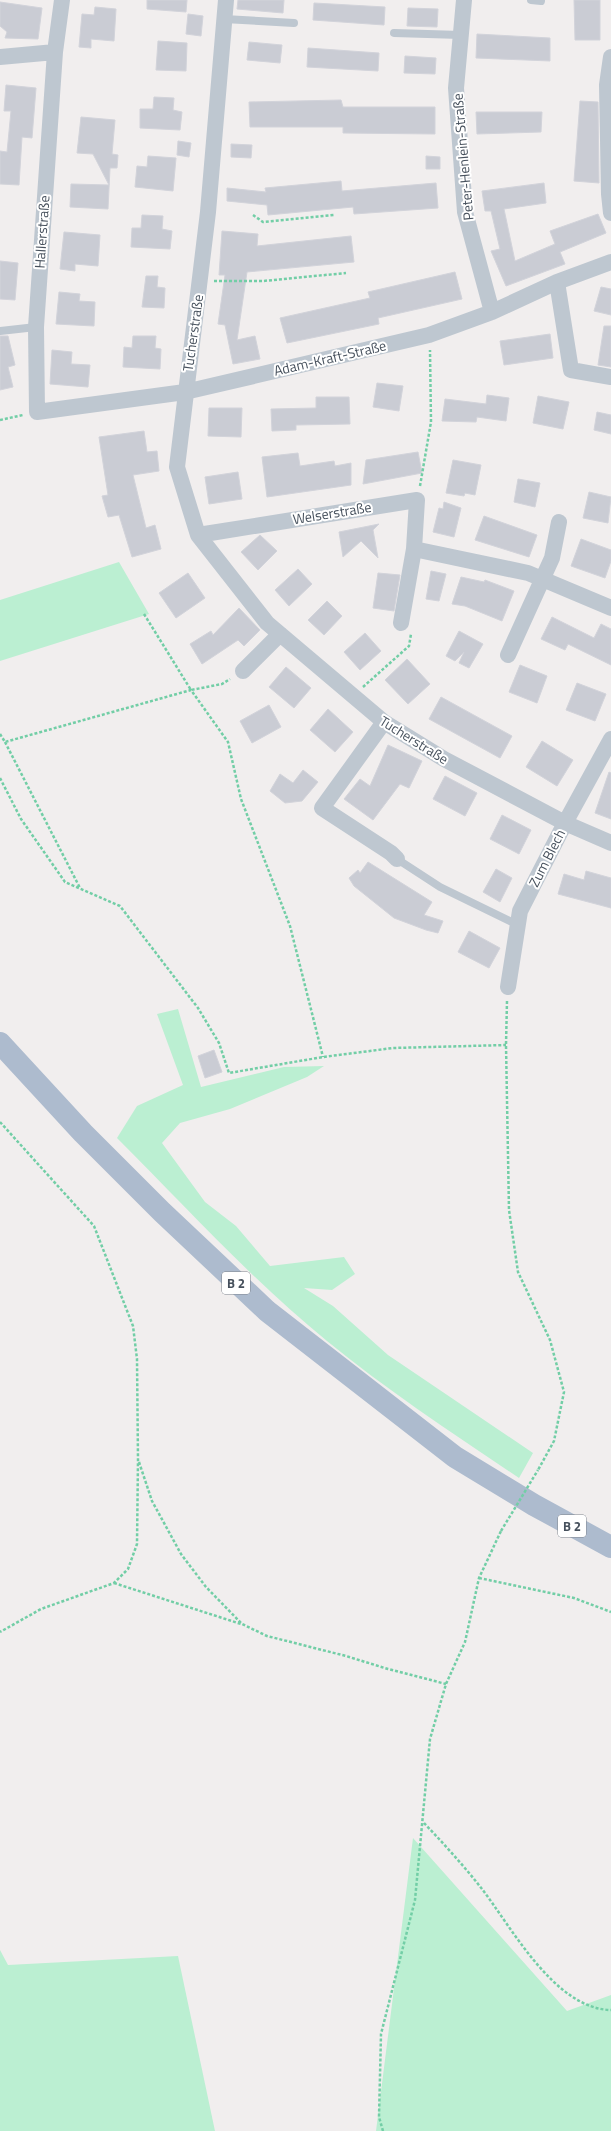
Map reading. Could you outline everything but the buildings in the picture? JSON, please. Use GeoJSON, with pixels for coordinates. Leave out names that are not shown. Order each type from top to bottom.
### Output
{"type":"FeatureCollection","features":[{"type":"Feature","properties":{"kind":"main road","name":"B 2"},"geometry":{"type":"LineString","coordinates":[[0,1043],[83,1133],[156,1207],[267,1311],[455,1456],[534,1505],[611,1547]]}},
{"type":"Feature","properties":{"kind":"street","name":"Hallerstraße"},"geometry":{"type":"LineString","coordinates":[[37,412],[36,327],[55,52],[62,0]]}},
{"type":"Feature","properties":{"kind":"street","name":"Tucherstraße"},"geometry":{"type":"LineString","coordinates":[[226,0],[213,167],[177,467],[198,535],[267,623],[384,722],[444,759],[565,824],[611,843]]}},
{"type":"Feature","properties":{"kind":"street","name":"Peter-Henlein-Straße"},"geometry":{"type":"LineString","coordinates":[[464,0],[456,88],[465,212],[492,312]]}},
{"type":"Feature","properties":{"kind":"street"},"geometry":{"type":"LineString","coordinates":[[0,57],[55,52]]}},
{"type":"Feature","properties":{"kind":"street"},"geometry":{"type":"LineString","coordinates":[[611,57],[607,84],[609,116],[609,194],[611,212]]}},
{"type":"Feature","properties":{"kind":"street","name":"Adam-Kraft-Straße"},"geometry":{"type":"LineString","coordinates":[[37,412],[185,392],[429,335],[492,312],[557,282],[611,262]]}},
{"type":"Feature","properties":{"kind":"street"},"geometry":{"type":"LineString","coordinates":[[557,282],[571,370],[611,377]]}},
{"type":"Feature","properties":{"kind":"street"},"geometry":{"type":"LineString","coordinates":[[401,623],[414,549],[418,500]]}},
{"type":"Feature","properties":{"kind":"street","name":"Welserstraße"},"geometry":{"type":"LineString","coordinates":[[198,535],[418,500]]}},
{"type":"Feature","properties":{"kind":"street"},"geometry":{"type":"LineString","coordinates":[[508,655],[552,558],[559,522]]}},
{"type":"Feature","properties":{"kind":"street"},"geometry":{"type":"LineString","coordinates":[[414,549],[528,573],[611,608]]}},
{"type":"Feature","properties":{"kind":"street"},"geometry":{"type":"LineString","coordinates":[[243,671],[280,634]]}},
{"type":"Feature","properties":{"kind":"street"},"geometry":{"type":"LineString","coordinates":[[384,722],[322,808],[391,853],[397,859]]}},
{"type":"Feature","properties":{"kind":"street","name":"Zum Blech"},"geometry":{"type":"LineString","coordinates":[[508,986],[520,911],[611,739]]}},
{"type":"Feature","properties":{"kind":"lane"},"geometry":{"type":"LineString","coordinates":[[531,0],[541,1]]}},
{"type":"Feature","properties":{"kind":"lane"},"geometry":{"type":"LineString","coordinates":[[224,19],[294,24]]}},
{"type":"Feature","properties":{"kind":"lane"},"geometry":{"type":"LineString","coordinates":[[394,33],[461,35]]}},
{"type":"Feature","properties":{"kind":"lane"},"geometry":{"type":"LineString","coordinates":[[0,330],[36,327]]}},
{"type":"Feature","properties":{"kind":"lane"},"geometry":{"type":"LineString","coordinates":[[397,859],[440,887],[518,925]]}},
{"type":"Feature","properties":{"kind":"path"},"geometry":{"type":"LineString","coordinates":[[253,215],[263,222],[334,215]]}},
{"type":"Feature","properties":{"kind":"path"},"geometry":{"type":"LineString","coordinates":[[200,283],[263,281],[346,273]]}},
{"type":"Feature","properties":{"kind":"path"},"geometry":{"type":"LineString","coordinates":[[418,500],[431,422],[429,335]]}},
{"type":"Feature","properties":{"kind":"path"},"geometry":{"type":"LineString","coordinates":[[0,420],[37,412]]}},
{"type":"Feature","properties":{"kind":"path"},"geometry":{"type":"LineString","coordinates":[[144,614],[191,690],[228,742],[241,799],[290,926],[323,1057]]}},
{"type":"Feature","properties":{"kind":"path"},"geometry":{"type":"LineString","coordinates":[[5,742],[191,690],[222,684],[243,671]]}},
{"type":"Feature","properties":{"kind":"path"},"geometry":{"type":"LineString","coordinates":[[0,734],[80,888]]}},
{"type":"Feature","properties":{"kind":"path"},"geometry":{"type":"LineString","coordinates":[[0,778],[21,819],[65,882],[120,906],[198,1008],[219,1043],[229,1073],[323,1057],[393,1048],[506,1045]]}},
{"type":"Feature","properties":{"kind":"path"},"geometry":{"type":"LineString","coordinates":[[383,2131],[379,2117],[381,2034],[415,1900],[424,1822],[430,1739],[446,1684],[465,1642],[479,1578],[501,1531],[554,1441],[564,1392],[550,1340],[518,1272],[509,1210],[506,1045],[508,986]]}},
{"type":"Feature","properties":{"kind":"path"},"geometry":{"type":"LineString","coordinates":[[0,1122],[94,1226],[133,1326],[137,1359],[138,1460],[137,1544],[128,1569],[114,1583],[41,1609],[0,1632]]}},
{"type":"Feature","properties":{"kind":"path"},"geometry":{"type":"LineString","coordinates":[[138,1460],[152,1501],[182,1554],[206,1587],[242,1624]]}},
{"type":"Feature","properties":{"kind":"path"},"geometry":{"type":"LineString","coordinates":[[479,1578],[574,1598],[611,1612]]}},
{"type":"Feature","properties":{"kind":"path"},"geometry":{"type":"LineString","coordinates":[[114,1583],[242,1624],[267,1636],[446,1684]]}},
{"type":"Feature","properties":{"kind":"path"},"geometry":{"type":"LineString","coordinates":[[424,1822],[469,1872],[540,1969],[562,1989],[583,2002],[604,2010],[611,2010]]}},
{"type":"Feature","properties":{"kind":"green space"},"geometry":{"type":"Polygon","coordinates":[[[119,562],[149,614],[0,661],[0,600],[119,562]]]}},
{"type":"Feature","properties":{"kind":"green space"},"geometry":{"type":"Polygon","coordinates":[[[178,1009],[201,1087],[284,1067],[324,1066],[307,1077],[230,1109],[180,1123],[162,1143],[205,1202],[236,1226],[270,1266],[344,1257],[355,1274],[332,1290],[304,1288],[333,1306],[388,1355],[533,1453],[519,1478],[397,1395],[299,1318],[246,1268],[117,1138],[137,1106],[183,1085],[157,1014],[178,1009]]]}},
{"type":"Feature","properties":{"kind":"green space"},"geometry":{"type":"Polygon","coordinates":[[[413,1838],[567,2011],[611,1995],[611,2131],[376,2131],[413,1838]]]}},
{"type":"Feature","properties":{"kind":"green space"},"geometry":{"type":"Polygon","coordinates":[[[0,1950],[8,1965],[178,1956],[215,2131],[0,2131],[0,1950]]]}}]}
